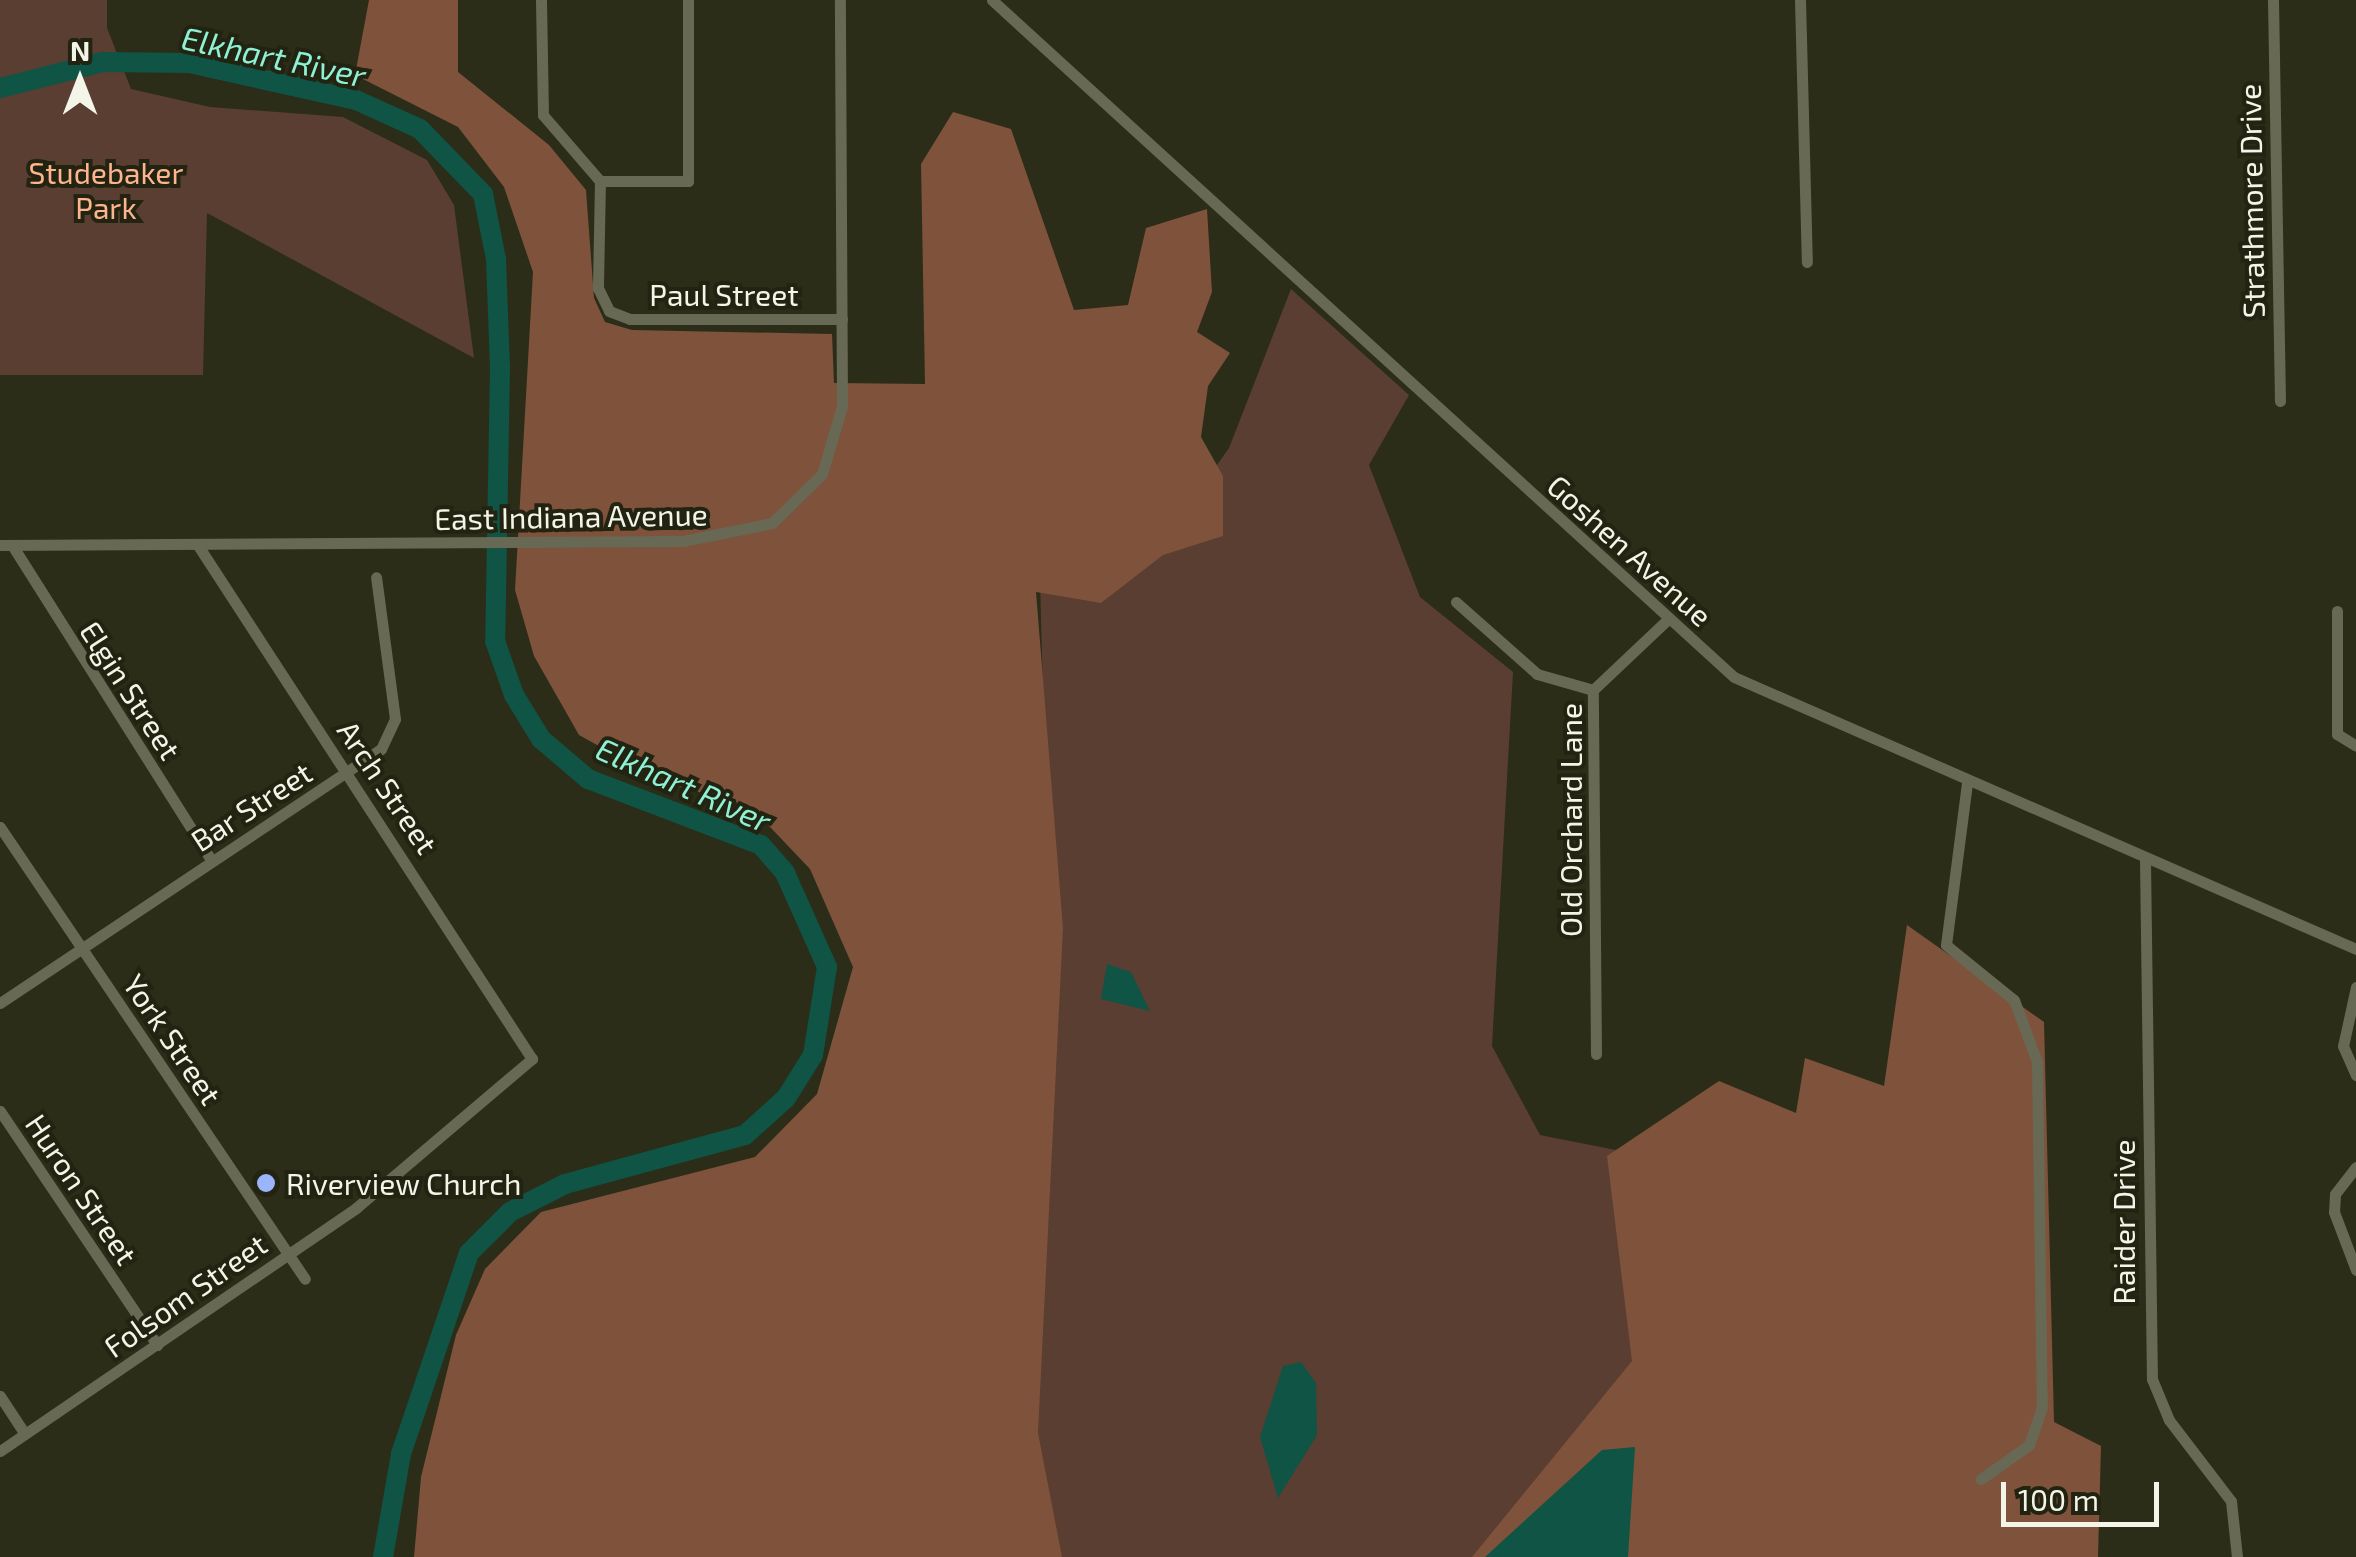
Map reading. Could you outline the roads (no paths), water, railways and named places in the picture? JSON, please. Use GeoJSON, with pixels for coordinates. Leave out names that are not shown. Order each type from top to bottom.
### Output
{"type":"FeatureCollection","features":[{"type":"Feature","properties":{"kind":"street"},"geometry":{"type":"LineString","coordinates":[[541,0],[542,115],[600,182],[688,181],[688,0]]}},
{"type":"Feature","properties":{"kind":"street","name":"East Indiana Avenue"},"geometry":{"type":"LineString","coordinates":[[6,545],[718,540],[792,509],[837,438],[842,319],[840,0]]}},
{"type":"Feature","properties":{"kind":"street","name":"Goshen Avenue"},"geometry":{"type":"LineString","coordinates":[[992,0],[1668,618],[1766,696],[2356,949]]}},
{"type":"Feature","properties":{"kind":"street"},"geometry":{"type":"LineString","coordinates":[[1800,0],[1807,262]]}},
{"type":"Feature","properties":{"kind":"street","name":"Strathmore Drive"},"geometry":{"type":"LineString","coordinates":[[2273,0],[2280,401]]}},
{"type":"Feature","properties":{"kind":"street","name":"Paul Street"},"geometry":{"type":"LineString","coordinates":[[600,182],[598,288],[609,311],[630,320],[842,319]]}},
{"type":"Feature","properties":{"kind":"street","name":"Arch Street"},"geometry":{"type":"LineString","coordinates":[[197,544],[532,1059]]}},
{"type":"Feature","properties":{"kind":"street","name":"Elgin Street"},"geometry":{"type":"LineString","coordinates":[[6,545],[212,860]]}},
{"type":"Feature","properties":{"kind":"street","name":"Bar Street"},"geometry":{"type":"LineString","coordinates":[[0,1003],[381,749],[396,718],[376,576]]}},
{"type":"Feature","properties":{"kind":"street"},"geometry":{"type":"LineString","coordinates":[[1456,602],[1537,674],[1593,690]]}},
{"type":"Feature","properties":{"kind":"street"},"geometry":{"type":"LineString","coordinates":[[2337,611],[2337,734],[2356,746]]}},
{"type":"Feature","properties":{"kind":"street","name":"Old Orchard Lane"},"geometry":{"type":"LineString","coordinates":[[1596,1054],[1593,690],[1668,618]]}},
{"type":"Feature","properties":{"kind":"street"},"geometry":{"type":"LineString","coordinates":[[1967,783],[1946,945],[2014,1000],[2037,1062],[2042,1407],[2029,1445],[1981,1479]]}},
{"type":"Feature","properties":{"kind":"street","name":"York Street"},"geometry":{"type":"LineString","coordinates":[[0,828],[304,1279]]}},
{"type":"Feature","properties":{"kind":"street","name":"Raider Drive"},"geometry":{"type":"LineString","coordinates":[[2145,860],[2152,1379],[2169,1420],[2231,1502],[2237,1557]]}},
{"type":"Feature","properties":{"kind":"street"},"geometry":{"type":"LineString","coordinates":[[2356,988],[2343,1046],[2356,1076]]}},
{"type":"Feature","properties":{"kind":"street","name":"Folsom Street"},"geometry":{"type":"LineString","coordinates":[[0,1451],[288,1254],[532,1059]]}},
{"type":"Feature","properties":{"kind":"street","name":"Huron Street"},"geometry":{"type":"LineString","coordinates":[[0,1111],[157,1345]]}},
{"type":"Feature","properties":{"kind":"street"},"geometry":{"type":"LineString","coordinates":[[2356,1167],[2334,1194],[2334,1212],[2356,1270]]}},
{"type":"Feature","properties":{"kind":"street"},"geometry":{"type":"LineString","coordinates":[[0,1396],[26,1434]]}},
{"type":"Feature","properties":{"kind":"water"},"geometry":{"type":"Polygon","coordinates":[[[1107,964],[1131,972],[1150,1011],[1101,999],[1107,964]]]}},
{"type":"Feature","properties":{"kind":"water"},"geometry":{"type":"Polygon","coordinates":[[[1301,1362],[1316,1383],[1317,1435],[1278,1498],[1260,1437],[1283,1366],[1301,1362]]]}},
{"type":"Feature","properties":{"kind":"water"},"geometry":{"type":"Polygon","coordinates":[[[1635,1447],[1628,1557],[1485,1557],[1602,1450],[1635,1447]]]}},
{"type":"Feature","properties":{"kind":"waterway","name":"Elkhart River"},"geometry":{"type":"LineString","coordinates":[[0,88],[103,62],[189,63],[356,100],[420,129],[483,194],[496,259],[500,367],[495,641],[514,695],[541,739],[588,779],[761,845],[785,873],[827,967],[813,1055],[786,1098],[745,1135],[565,1184],[510,1212],[469,1253],[401,1454],[383,1557]]}},
{"type":"Feature","properties":{"kind":"place","name":"Riverview Church"},"geometry":{"type":"Point","coordinates":[266,1183]}},
{"type":"Feature","properties":{"kind":"park label","name":"Studebaker Park"},"geometry":{"type":"Point","coordinates":[106,189]}}]}
